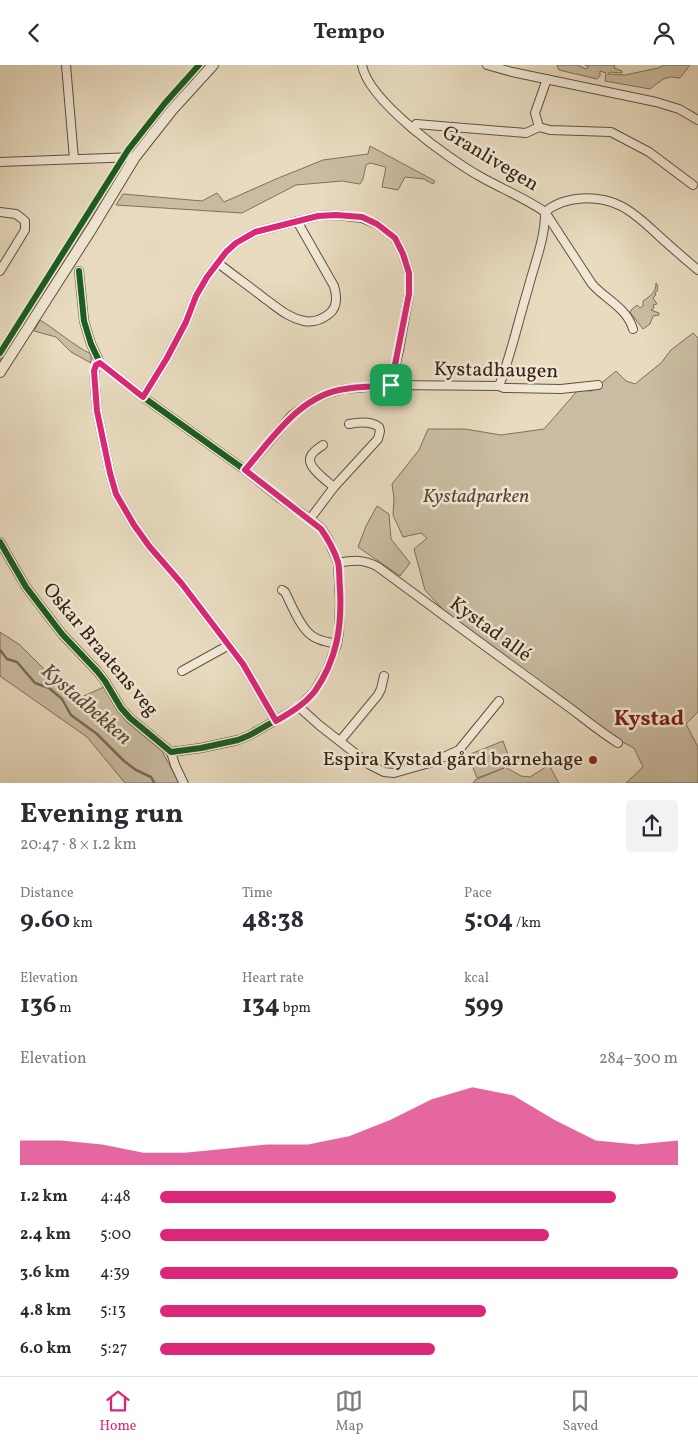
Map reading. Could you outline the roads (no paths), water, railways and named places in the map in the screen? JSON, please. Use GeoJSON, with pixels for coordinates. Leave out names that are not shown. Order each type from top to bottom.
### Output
{"type":"FeatureCollection","features":[{"type":"Feature","properties":{"kind":"street"},"geometry":{"type":"LineString","coordinates":[[66,65],[74,159]]}},
{"type":"Feature","properties":{"kind":"street"},"geometry":{"type":"LineString","coordinates":[[0,372],[92,229],[135,157],[172,110],[213,65]]}},
{"type":"Feature","properties":{"kind":"street","name":"Granlivegen"},"geometry":{"type":"LineString","coordinates":[[362,65],[366,78],[376,92],[412,128],[435,147],[480,176],[534,204],[545,212],[592,284],[624,312],[632,329]]}},
{"type":"Feature","properties":{"kind":"street"},"geometry":{"type":"LineString","coordinates":[[487,65],[656,102],[679,109],[698,120]]}},
{"type":"Feature","properties":{"kind":"street"},"geometry":{"type":"LineString","coordinates":[[539,127],[535,113],[547,79]]}},
{"type":"Feature","properties":{"kind":"street"},"geometry":{"type":"LineString","coordinates":[[412,128],[416,124],[526,133],[539,127],[550,130],[611,132],[649,152],[693,185]]}},
{"type":"Feature","properties":{"kind":"street"},"geometry":{"type":"LineString","coordinates":[[0,162],[135,157]]}},
{"type":"Feature","properties":{"kind":"street","name":"Granlivegen"},"geometry":{"type":"LineString","coordinates":[[545,212],[552,206],[580,199],[604,200],[622,207],[645,223],[698,271]]}},
{"type":"Feature","properties":{"kind":"street"},"geometry":{"type":"LineString","coordinates":[[0,212],[16,214],[25,221],[25,230],[0,271]]}},
{"type":"Feature","properties":{"kind":"street"},"geometry":{"type":"LineString","coordinates":[[500,386],[538,251],[545,223],[545,212]]}},
{"type":"Feature","properties":{"kind":"street"},"geometry":{"type":"LineString","coordinates":[[143,397],[175,344],[196,296],[207,277],[226,252],[246,236],[255,232],[318,216],[336,215],[362,217],[377,224],[395,238],[403,254],[409,273],[409,294],[391,385]]}},
{"type":"Feature","properties":{"kind":"street"},"geometry":{"type":"LineString","coordinates":[[218,263],[290,316],[311,322],[320,320],[336,306],[336,294],[334,286],[297,221]]}},
{"type":"Feature","properties":{"kind":"street"},"geometry":{"type":"LineString","coordinates":[[79,271],[84,321],[91,344],[100,363],[143,397],[310,519],[328,539],[338,563],[340,601],[337,644],[327,670],[314,692],[299,707],[250,735],[238,740],[201,748],[171,752],[184,783]]}},
{"type":"Feature","properties":{"kind":"street"},"geometry":{"type":"LineString","coordinates":[[100,363],[96,365],[94,371],[97,411],[116,494],[149,546],[182,584],[229,645],[255,683],[276,721]]}},
{"type":"Feature","properties":{"kind":"street","name":"Kystadhaugen"},"geometry":{"type":"LineString","coordinates":[[245,470],[292,415],[315,399],[344,389],[391,385],[500,386],[504,388],[560,389],[598,385]]}},
{"type":"Feature","properties":{"kind":"street"},"geometry":{"type":"LineString","coordinates":[[310,519],[334,487],[378,439],[380,427],[370,423],[349,424]]}},
{"type":"Feature","properties":{"kind":"street"},"geometry":{"type":"LineString","coordinates":[[324,445],[311,454],[309,459],[311,466],[334,487]]}},
{"type":"Feature","properties":{"kind":"street","name":"Oskar Braatens veg"},"geometry":{"type":"LineString","coordinates":[[0,543],[26,587],[62,634],[105,681],[130,718],[171,752]]}},
{"type":"Feature","properties":{"kind":"street","name":"Kystad allé"},"geometry":{"type":"LineString","coordinates":[[338,563],[360,560],[378,567],[569,707],[601,733],[618,743]]}},
{"type":"Feature","properties":{"kind":"street"},"geometry":{"type":"LineString","coordinates":[[282,590],[285,591],[303,627],[310,635],[322,641],[337,644]]}},
{"type":"Feature","properties":{"kind":"street"},"geometry":{"type":"LineString","coordinates":[[182,671],[229,645]]}},
{"type":"Feature","properties":{"kind":"street"},"geometry":{"type":"LineString","coordinates":[[340,741],[378,695],[384,676]]}},
{"type":"Feature","properties":{"kind":"street"},"geometry":{"type":"LineString","coordinates":[[299,707],[377,770],[399,773],[433,762],[459,750],[499,701]]}},
{"type":"Feature","properties":{"kind":"waterway","name":"Kystadbekken"},"geometry":{"type":"LineString","coordinates":[[0,650],[7,659],[17,662],[35,683],[49,688],[62,699],[71,715],[97,734],[124,761],[136,770],[151,777],[154,783]]}},
{"type":"Feature","properties":{"kind":"place","name":"Espira Kystad gård barnehage"},"geometry":{"type":"Point","coordinates":[593,760]}},
{"type":"Feature","properties":{"kind":"district","name":"Kystad"},"geometry":{"type":"Point","coordinates":[649,719]}},
{"type":"Feature","properties":{"kind":"park label","name":"Kystadparken"},"geometry":{"type":"Point","coordinates":[476,497]}}]}
